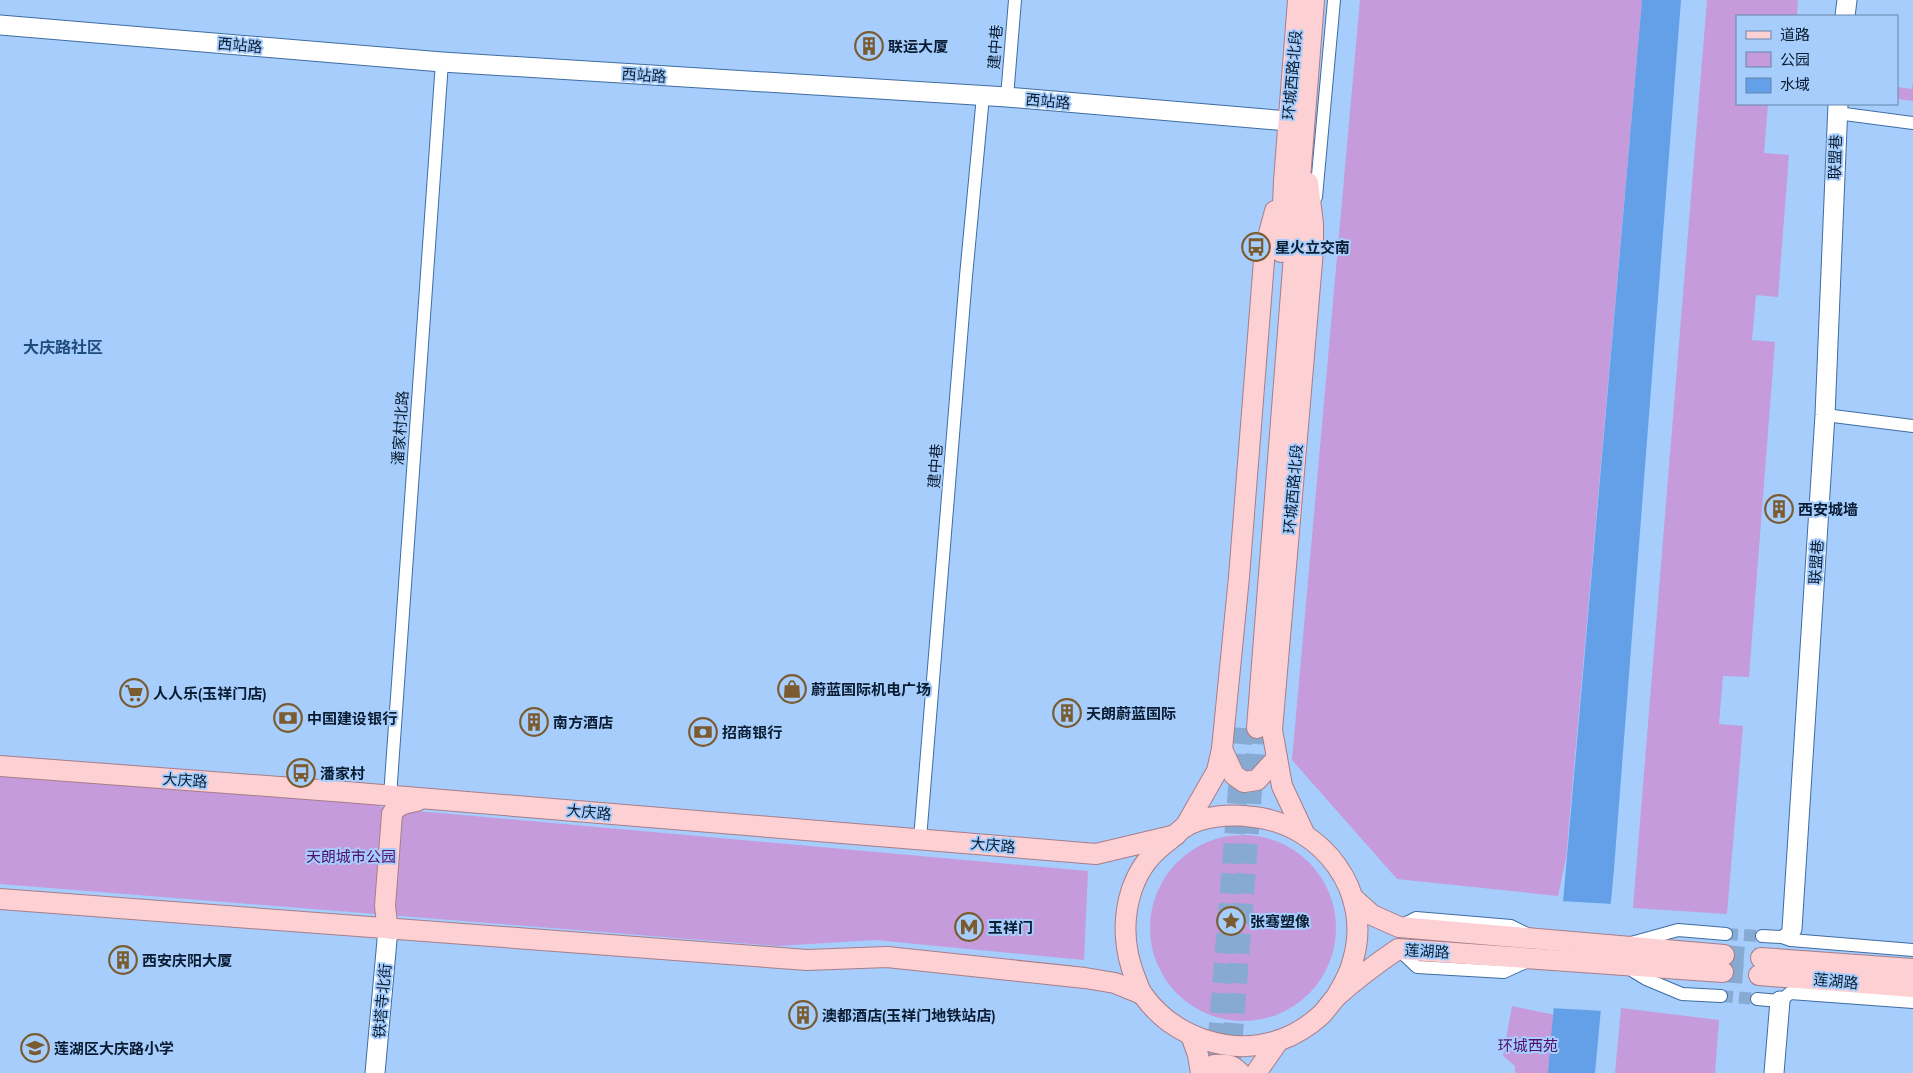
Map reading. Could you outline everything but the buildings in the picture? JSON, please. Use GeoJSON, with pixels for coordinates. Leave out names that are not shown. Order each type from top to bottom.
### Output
{"type":"FeatureCollection","features":[{"type":"Feature","properties":{"kind":"main road","name":"环城西路北段"},"geometry":{"type":"LineString","coordinates":[[1298,0],[1284,181],[1282,238],[1250,728],[1314,0]]}},
{"type":"Feature","properties":{"kind":"main road","name":"环城西路北段"},"geometry":{"type":"LineString","coordinates":[[1303,139],[1313,224],[1312,260],[1272,730],[1282,786],[1304,833]]}},
{"type":"Feature","properties":{"kind":"main road","name":"环城西路北段"},"geometry":{"type":"LineString","coordinates":[[1180,831],[1216,771],[1222,749],[1239,577],[1265,248],[1284,181]]}},
{"type":"Feature","properties":{"kind":"main road"},"geometry":{"type":"LineString","coordinates":[[1222,749],[1234,775],[1244,782],[1257,780],[1277,758]]}},
{"type":"Feature","properties":{"kind":"main road","name":"大庆路"},"geometry":{"type":"LineString","coordinates":[[0,766],[1096,854],[1180,831]]}},
{"type":"Feature","properties":{"kind":"main road"},"geometry":{"type":"LineString","coordinates":[[366,927],[370,922],[372,912],[381,807],[377,801],[367,794]]}},
{"type":"Feature","properties":{"kind":"main road"},"geometry":{"type":"LineString","coordinates":[[390,929],[387,923],[385,906],[392,814],[395,808],[406,803],[429,799]]}},
{"type":"Feature","properties":{"kind":"main road"},"geometry":{"type":"LineString","coordinates":[[1237,815],[1272,819],[1304,833],[1320,846],[1334,862],[1345,879],[1353,898],[1357,919],[1357,940],[1354,960],[1336,997],[1320,1015],[1301,1030],[1279,1040],[1250,1046],[1219,1044],[1191,1035],[1173,1025],[1142,994],[1132,972],[1126,945],[1126,918],[1132,891],[1138,876],[1150,856],[1180,831],[1213,817],[1237,815]]}},
{"type":"Feature","properties":{"kind":"main road"},"geometry":{"type":"LineString","coordinates":[[1353,898],[1372,915],[1399,927]]}},
{"type":"Feature","properties":{"kind":"main road"},"geometry":{"type":"LineString","coordinates":[[0,899],[807,960],[887,957],[1085,978],[1115,983],[1142,994]]}},
{"type":"Feature","properties":{"kind":"main road","name":"莲湖路"},"geometry":{"type":"LineString","coordinates":[[1399,927],[1536,938],[1622,955]]}},
{"type":"Feature","properties":{"kind":"main road"},"geometry":{"type":"LineString","coordinates":[[1407,950],[1420,928]]}},
{"type":"Feature","properties":{"kind":"main road","name":"莲湖路"},"geometry":{"type":"LineString","coordinates":[[1336,997],[1369,969],[1407,950],[1534,958],[1622,955]]}},
{"type":"Feature","properties":{"kind":"main road"},"geometry":{"type":"LineString","coordinates":[[1622,955],[1724,963]]}},
{"type":"Feature","properties":{"kind":"main road","name":"莲湖路"},"geometry":{"type":"LineString","coordinates":[[1913,969],[1760,966],[1913,987]]}},
{"type":"Feature","properties":{"kind":"main road"},"geometry":{"type":"LineString","coordinates":[[1191,1035],[1198,1055],[1201,1073]]}},
{"type":"Feature","properties":{"kind":"main road"},"geometry":{"type":"LineString","coordinates":[[1256,1073],[1279,1040]]}},
{"type":"Feature","properties":{"kind":"main road"},"geometry":{"type":"LineString","coordinates":[[1208,1073],[1214,1065],[1225,1064],[1235,1067],[1240,1073]]}},
{"type":"Feature","properties":{"kind":"street","name":"建中巷"},"geometry":{"type":"LineString","coordinates":[[1007,97],[1014,0]]}},
{"type":"Feature","properties":{"kind":"street"},"geometry":{"type":"LineString","coordinates":[[1313,224],[1334,0]]}},
{"type":"Feature","properties":{"kind":"street"},"geometry":{"type":"LineString","coordinates":[[1845,15],[1847,0]]}},
{"type":"Feature","properties":{"kind":"street","name":"西站路"},"geometry":{"type":"LineString","coordinates":[[0,24],[442,62],[1007,97],[1288,121]]}},
{"type":"Feature","properties":{"kind":"street","name":"潘家村北路"},"geometry":{"type":"LineString","coordinates":[[390,796],[442,62]]}},
{"type":"Feature","properties":{"kind":"street","name":"建中巷"},"geometry":{"type":"LineString","coordinates":[[920,839],[966,276],[983,96]]}},
{"type":"Feature","properties":{"kind":"street"},"geometry":{"type":"LineString","coordinates":[[1837,108],[1913,123]]}},
{"type":"Feature","properties":{"kind":"street","name":"联盟巷"},"geometry":{"type":"LineString","coordinates":[[1787,933],[1826,415],[1837,108]]}},
{"type":"Feature","properties":{"kind":"street"},"geometry":{"type":"LineString","coordinates":[[1826,415],[1913,426]]}},
{"type":"Feature","properties":{"kind":"street"},"geometry":{"type":"LineString","coordinates":[[1399,927],[1416,918],[1511,926],[1536,938]]}},
{"type":"Feature","properties":{"kind":"street","name":"铁塔寺北街"},"geometry":{"type":"LineString","coordinates":[[375,1073],[390,929]]}},
{"type":"Feature","properties":{"kind":"street"},"geometry":{"type":"LineString","coordinates":[[1721,996],[1682,994],[1646,979],[1622,955],[1678,930],[1726,934]]}},
{"type":"Feature","properties":{"kind":"street"},"geometry":{"type":"LineString","coordinates":[[1762,936],[1787,933],[1791,940],[1913,950]]}},
{"type":"Feature","properties":{"kind":"street"},"geometry":{"type":"LineString","coordinates":[[1774,1073],[1780,1001],[1790,992],[1913,1002]]}},
{"type":"Feature","properties":{"kind":"street"},"geometry":{"type":"LineString","coordinates":[[1757,999],[1780,1001]]}},
{"type":"Feature","properties":{"kind":"green space"},"geometry":{"type":"Polygon","coordinates":[[[1360,0],[1642,0],[1566,858],[1558,896],[1397,879],[1292,760],[1360,0]]]}},
{"type":"Feature","properties":{"kind":"green space"},"geometry":{"type":"Polygon","coordinates":[[[1707,0],[1798,0],[1797,15],[1736,15],[1736,105],[1768,105],[1764,153],[1789,155],[1778,297],[1756,295],[1752,340],[1775,342],[1749,677],[1723,676],[1719,724],[1743,726],[1727,914],[1633,908],[1707,0]]]}},
{"type":"Feature","properties":{"kind":"green space"},"geometry":{"type":"Polygon","coordinates":[[[1913,82],[1913,101],[1898,99],[1898,87],[1912,89],[1913,82]]]}},
{"type":"Feature","properties":{"kind":"green space","name":"天朗城市公园"},"geometry":{"type":"Polygon","coordinates":[[[0,773],[370,801],[381,807],[395,809],[1088,871],[1084,960],[875,940],[777,946],[0,884],[0,773]]]}},
{"type":"Feature","properties":{"kind":"green space"},"geometry":{"type":"Polygon","coordinates":[[[1243,835],[1279,842],[1309,862],[1329,892],[1336,928],[1329,964],[1309,994],[1279,1014],[1243,1021],[1207,1014],[1177,994],[1157,964],[1150,928],[1157,892],[1177,862],[1207,842],[1243,835]]]}},
{"type":"Feature","properties":{"kind":"green space","name":"环城西苑"},"geometry":{"type":"Polygon","coordinates":[[[1512,1006],[1555,1015],[1549,1073],[1515,1073],[1515,1066],[1503,1056],[1512,1006]]]}},
{"type":"Feature","properties":{"kind":"green space"},"geometry":{"type":"Polygon","coordinates":[[[1621,1008],[1719,1020],[1715,1073],[1615,1073],[1621,1008]]]}},
{"type":"Feature","properties":{"kind":"water"},"geometry":{"type":"Polygon","coordinates":[[[1642,0],[1681,0],[1614,869],[1595,1073],[1548,1073],[1642,0]]]}},
{"type":"Feature","properties":{"kind":"pier"},"geometry":{"type":"Polygon","coordinates":[[[1560,901],[1613,904],[1603,1011],[1551,1008],[1560,901]]]}},
{"type":"Feature","properties":{"kind":"tunnel"},"geometry":{"type":"LineString","coordinates":[[1215,1073],[1243,728]]}},
{"type":"Feature","properties":{"kind":"tunnel"},"geometry":{"type":"LineString","coordinates":[[1230,1073],[1257,728]]}},
{"type":"Feature","properties":{"kind":"tunnel"},"geometry":{"type":"LineString","coordinates":[[1726,934],[1762,936]]}},
{"type":"Feature","properties":{"kind":"tunnel"},"geometry":{"type":"LineString","coordinates":[[1724,955],[1761,958]]}},
{"type":"Feature","properties":{"kind":"tunnel"},"geometry":{"type":"LineString","coordinates":[[1723,972],[1759,975]]}},
{"type":"Feature","properties":{"kind":"tunnel"},"geometry":{"type":"LineString","coordinates":[[1721,996],[1757,999]]}},
{"type":"Feature","properties":{"kind":"place","name":"联运大厦"},"geometry":{"type":"Point","coordinates":[869,46]}},
{"type":"Feature","properties":{"kind":"place","name":"星火立交南"},"geometry":{"type":"Point","coordinates":[1256,247]}},
{"type":"Feature","properties":{"kind":"place","name":"西安城墙"},"geometry":{"type":"Point","coordinates":[1779,509]}},
{"type":"Feature","properties":{"kind":"place","name":"蔚蓝国际机电广场"},"geometry":{"type":"Point","coordinates":[792,689]}},
{"type":"Feature","properties":{"kind":"place","name":"人人乐(玉祥门店)"},"geometry":{"type":"Point","coordinates":[134,693]}},
{"type":"Feature","properties":{"kind":"place","name":"天朗蔚蓝国际"},"geometry":{"type":"Point","coordinates":[1067,713]}},
{"type":"Feature","properties":{"kind":"place","name":"中国建设银行"},"geometry":{"type":"Point","coordinates":[288,718]}},
{"type":"Feature","properties":{"kind":"place","name":"南方酒店"},"geometry":{"type":"Point","coordinates":[534,722]}},
{"type":"Feature","properties":{"kind":"place","name":"招商银行"},"geometry":{"type":"Point","coordinates":[703,732]}},
{"type":"Feature","properties":{"kind":"place","name":"潘家村"},"geometry":{"type":"Point","coordinates":[301,773]}},
{"type":"Feature","properties":{"kind":"place","name":"张骞塑像"},"geometry":{"type":"Point","coordinates":[1231,921]}},
{"type":"Feature","properties":{"kind":"place","name":"玉祥门"},"geometry":{"type":"Point","coordinates":[969,927]}},
{"type":"Feature","properties":{"kind":"place","name":"西安庆阳大厦"},"geometry":{"type":"Point","coordinates":[123,960]}},
{"type":"Feature","properties":{"kind":"place","name":"澳都酒店(玉祥门地铁站店)"},"geometry":{"type":"Point","coordinates":[803,1015]}},
{"type":"Feature","properties":{"kind":"place","name":"莲湖区大庆路小学"},"geometry":{"type":"Point","coordinates":[35,1048]}},
{"type":"Feature","properties":{"kind":"district","name":"大庆路社区"},"geometry":{"type":"Point","coordinates":[63,347]}}]}
